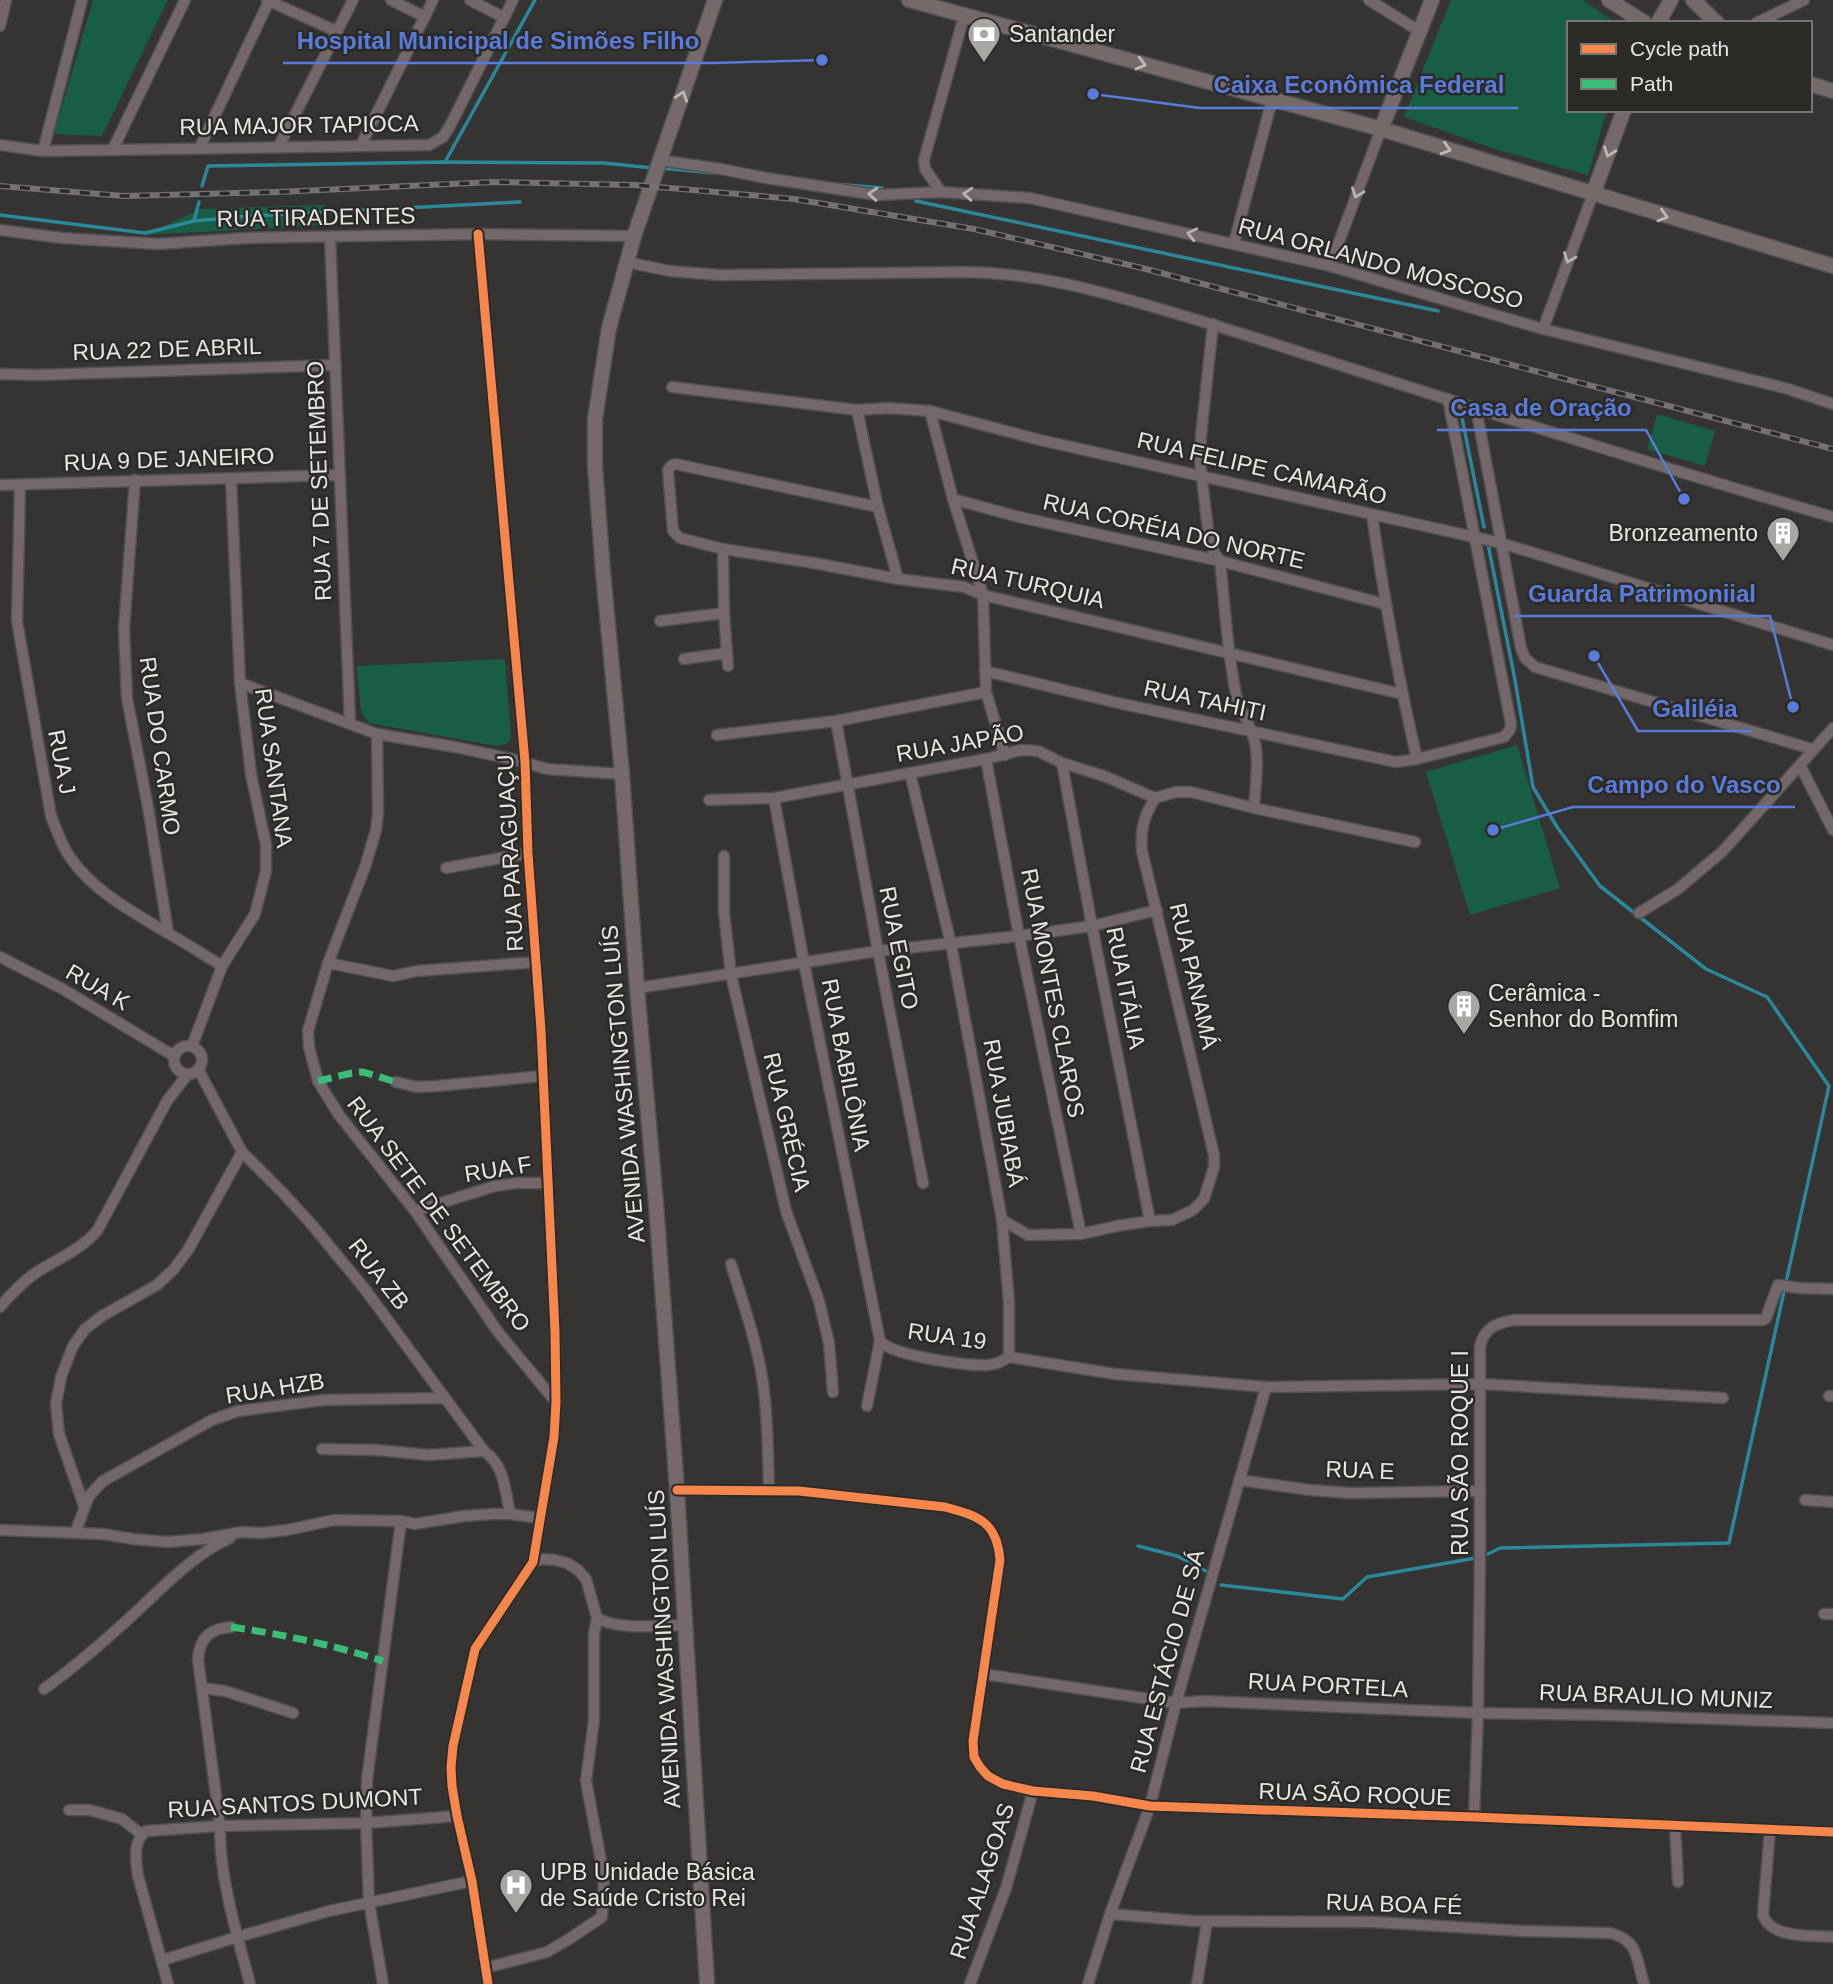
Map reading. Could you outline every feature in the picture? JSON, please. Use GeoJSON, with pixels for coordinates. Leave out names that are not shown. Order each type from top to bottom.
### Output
{"type":"FeatureCollection","features":[{"type":"Feature","properties":{"kind":"main road","name":"AVENIDA WASHINGTON LUÍS"},"geometry":{"type":"LineString","coordinates":[[707,1984],[677,1490],[622,774],[603,572],[595,466],[595,419],[609,328],[626,262],[715,0]]}},
{"type":"Feature","properties":{"kind":"main road"},"geometry":{"type":"LineString","coordinates":[[909,0],[1381,129],[1833,266]]}},
{"type":"Feature","properties":{"kind":"main road"},"geometry":{"type":"LineString","coordinates":[[1381,129],[1432,0]]}},
{"type":"Feature","properties":{"kind":"main road"},"geometry":{"type":"LineString","coordinates":[[1609,0],[1642,21]]}},
{"type":"Feature","properties":{"kind":"main road"},"geometry":{"type":"LineString","coordinates":[[1659,21],[1671,0]]}},
{"type":"Feature","properties":{"kind":"main road"},"geometry":{"type":"LineString","coordinates":[[1693,0],[1715,21]]}},
{"type":"Feature","properties":{"kind":"main road"},"geometry":{"type":"LineString","coordinates":[[1812,85],[1833,91]]}},
{"type":"Feature","properties":{"kind":"main road"},"geometry":{"type":"LineString","coordinates":[[1593,194],[1623,112]]}},
{"type":"Feature","properties":{"kind":"street"},"geometry":{"type":"LineString","coordinates":[[0,26],[6,0]]}},
{"type":"Feature","properties":{"kind":"street"},"geometry":{"type":"LineString","coordinates":[[43,151],[82,0]]}},
{"type":"Feature","properties":{"kind":"street"},"geometry":{"type":"LineString","coordinates":[[113,149],[185,0]]}},
{"type":"Feature","properties":{"kind":"street"},"geometry":{"type":"LineString","coordinates":[[279,146],[353,0]]}},
{"type":"Feature","properties":{"kind":"street"},"geometry":{"type":"LineString","coordinates":[[391,0],[425,17]]}},
{"type":"Feature","properties":{"kind":"street"},"geometry":{"type":"LineString","coordinates":[[361,145],[433,0]]}},
{"type":"Feature","properties":{"kind":"street"},"geometry":{"type":"LineString","coordinates":[[470,0],[503,17]]}},
{"type":"Feature","properties":{"kind":"street","name":"RUA MAJOR TAPIOCA"},"geometry":{"type":"LineString","coordinates":[[0,145],[43,151],[419,146],[437,142],[450,126],[513,0]]}},
{"type":"Feature","properties":{"kind":"street"},"geometry":{"type":"LineString","coordinates":[[1369,0],[1419,32]]}},
{"type":"Feature","properties":{"kind":"street"},"geometry":{"type":"LineString","coordinates":[[1760,21],[1804,0]]}},
{"type":"Feature","properties":{"kind":"street"},"geometry":{"type":"LineString","coordinates":[[200,147],[268,1],[338,32]]}},
{"type":"Feature","properties":{"kind":"street"},"geometry":{"type":"LineString","coordinates":[[941,192],[925,169],[924,160],[964,16]]}},
{"type":"Feature","properties":{"kind":"street"},"geometry":{"type":"LineString","coordinates":[[1234,243],[1272,100]]}},
{"type":"Feature","properties":{"kind":"street"},"geometry":{"type":"LineString","coordinates":[[1330,266],[1381,129]]}},
{"type":"Feature","properties":{"kind":"street","name":"RUA ORLANDO MOSCOSO"},"geometry":{"type":"LineString","coordinates":[[655,173],[722,169],[877,195],[941,192],[1030,198],[1330,266],[1542,329],[1785,388],[1833,404]]}},
{"type":"Feature","properties":{"kind":"street"},"geometry":{"type":"LineString","coordinates":[[1542,329],[1593,194]]}},
{"type":"Feature","properties":{"kind":"street","name":"RUA TIRADENTES"},"geometry":{"type":"LineString","coordinates":[[0,230],[62,239],[158,244],[246,238],[478,234],[634,236]]}},
{"type":"Feature","properties":{"kind":"street","name":"RUA PARAGUAÇU"},"geometry":{"type":"LineString","coordinates":[[478,234],[525,762],[548,1182],[556,1402],[554,1437],[533,1562]]}},
{"type":"Feature","properties":{"kind":"street","name":"RUA 7 DE SETEMBRO"},"geometry":{"type":"LineString","coordinates":[[330,237],[351,723]]}},
{"type":"Feature","properties":{"kind":"street"},"geometry":{"type":"LineString","coordinates":[[626,262],[670,271],[718,275],[999,273],[1039,278],[1095,290],[1213,324],[1448,400],[1833,517]]}},
{"type":"Feature","properties":{"kind":"street"},"geometry":{"type":"LineString","coordinates":[[1213,324],[1200,461],[1208,530],[1214,552],[1220,561],[1236,696],[1256,748],[1254,808]]}},
{"type":"Feature","properties":{"kind":"street","name":"RUA 22 DE ABRIL"},"geometry":{"type":"LineString","coordinates":[[0,374],[336,365]]}},
{"type":"Feature","properties":{"kind":"street","name":"RUA FELIPE CAMARÃO"},"geometry":{"type":"LineString","coordinates":[[672,387],[856,410],[888,408],[930,411],[1040,440],[1502,543],[1833,645]]}},
{"type":"Feature","properties":{"kind":"street"},"geometry":{"type":"LineString","coordinates":[[1448,400],[1476,538]]}},
{"type":"Feature","properties":{"kind":"street"},"geometry":{"type":"LineString","coordinates":[[1476,408],[1525,658],[1535,667],[1812,749]]}},
{"type":"Feature","properties":{"kind":"street"},"geometry":{"type":"LineString","coordinates":[[856,410],[898,579]]}},
{"type":"Feature","properties":{"kind":"street"},"geometry":{"type":"LineString","coordinates":[[930,411],[983,595],[986,692],[1005,755]]}},
{"type":"Feature","properties":{"kind":"street","name":"RUA TURQUIA"},"geometry":{"type":"LineString","coordinates":[[878,507],[675,464],[669,468],[668,473],[674,534],[680,538],[723,549],[898,579],[964,587],[983,595],[1402,694]]}},
{"type":"Feature","properties":{"kind":"street","name":"RUA 9 DE JANEIRO"},"geometry":{"type":"LineString","coordinates":[[0,485],[339,475]]}},
{"type":"Feature","properties":{"kind":"street","name":"RUA SANTANA"},"geometry":{"type":"LineString","coordinates":[[192,1046],[222,966],[256,914],[266,871],[266,845],[251,774],[240,683],[232,479]]}},
{"type":"Feature","properties":{"kind":"street","name":"RUA DO CARMO"},"geometry":{"type":"LineString","coordinates":[[135,480],[124,629],[127,698],[168,932]]}},
{"type":"Feature","properties":{"kind":"street","name":"RUA J"},"geometry":{"type":"LineString","coordinates":[[20,485],[17,621],[51,816],[60,839],[83,873],[124,906],[222,966]]}},
{"type":"Feature","properties":{"kind":"street","name":"RUA CORÉIA DO NORTE"},"geometry":{"type":"LineString","coordinates":[[954,499],[1019,517],[1220,561],[1385,604]]}},
{"type":"Feature","properties":{"kind":"street"},"geometry":{"type":"LineString","coordinates":[[1371,515],[1385,604],[1417,760]]}},
{"type":"Feature","properties":{"kind":"street","name":"RUA TAHITI"},"geometry":{"type":"LineString","coordinates":[[985,671],[1396,762],[1417,760],[1499,739],[1507,735],[1511,724],[1476,538]]}},
{"type":"Feature","properties":{"kind":"street"},"geometry":{"type":"LineString","coordinates":[[723,549],[724,613],[729,666]]}},
{"type":"Feature","properties":{"kind":"street"},"geometry":{"type":"LineString","coordinates":[[660,621],[724,613]]}},
{"type":"Feature","properties":{"kind":"street"},"geometry":{"type":"LineString","coordinates":[[684,659],[727,653]]}},
{"type":"Feature","properties":{"kind":"street"},"geometry":{"type":"LineString","coordinates":[[240,683],[377,734],[455,747],[562,771],[622,774]]}},
{"type":"Feature","properties":{"kind":"street"},"geometry":{"type":"LineString","coordinates":[[717,735],[836,721],[986,692]]}},
{"type":"Feature","properties":{"kind":"street","name":"RUA EGITO"},"geometry":{"type":"LineString","coordinates":[[836,721],[923,1183]]}},
{"type":"Feature","properties":{"kind":"street"},"geometry":{"type":"LineString","coordinates":[[1639,913],[1678,889],[1723,851],[1833,728]]}},
{"type":"Feature","properties":{"kind":"street"},"geometry":{"type":"LineString","coordinates":[[377,734],[376,830],[365,867],[328,963],[393,976],[417,971],[536,962]]}},
{"type":"Feature","properties":{"kind":"street","name":"RUA JAPÃO"},"geometry":{"type":"LineString","coordinates":[[709,800],[774,798],[986,760],[1021,750],[1038,751],[1062,763],[1104,776],[1155,798]]}},
{"type":"Feature","properties":{"kind":"street","name":"RUA MONTES CLAROS"},"geometry":{"type":"LineString","coordinates":[[986,760],[1019,936],[1081,1234]]}},
{"type":"Feature","properties":{"kind":"street","name":"RUA ITÁLIA"},"geometry":{"type":"LineString","coordinates":[[1062,763],[1150,1221]]}},
{"type":"Feature","properties":{"kind":"street"},"geometry":{"type":"LineString","coordinates":[[1800,765],[1833,830]]}},
{"type":"Feature","properties":{"kind":"street","name":"RUA JUBIABÁ"},"geometry":{"type":"LineString","coordinates":[[910,773],[951,944],[1002,1220],[1028,1234],[1081,1234],[1150,1221],[1172,1220],[1193,1210],[1204,1199],[1214,1167]]}},
{"type":"Feature","properties":{"kind":"street"},"geometry":{"type":"LineString","coordinates":[[1155,798],[1176,792],[1191,792],[1415,842]]}},
{"type":"Feature","properties":{"kind":"street","name":"RUA BABILÔNIA"},"geometry":{"type":"LineString","coordinates":[[774,798],[804,963],[880,1341]]}},
{"type":"Feature","properties":{"kind":"street","name":"RUA PANAMÁ"},"geometry":{"type":"LineString","coordinates":[[1155,798],[1146,814],[1140,836],[1142,851],[1214,1155],[1214,1167]]}},
{"type":"Feature","properties":{"kind":"street"},"geometry":{"type":"LineString","coordinates":[[446,868],[528,853]]}},
{"type":"Feature","properties":{"kind":"street","name":"RUA GRÉCIA"},"geometry":{"type":"LineString","coordinates":[[723,856],[724,912],[731,975],[786,1211],[819,1301],[829,1343],[832,1392]]}},
{"type":"Feature","properties":{"kind":"street"},"geometry":{"type":"LineString","coordinates":[[637,988],[878,951],[1092,926],[1157,910]]}},
{"type":"Feature","properties":{"kind":"street","name":"RUA K"},"geometry":{"type":"LineString","coordinates":[[0,957],[61,988],[174,1056]]}},
{"type":"Feature","properties":{"kind":"street","name":"RUA SETE DE SETEMBRO"},"geometry":{"type":"LineString","coordinates":[[328,963],[307,1031],[318,1081],[325,1096],[415,1211],[498,1332],[556,1402]]}},
{"type":"Feature","properties":{"kind":"street"},"geometry":{"type":"LineString","coordinates":[[0,1307],[14,1290],[86,1244],[97,1231],[167,1101],[193,1072],[202,1059],[197,1049],[192,1046],[181,1047],[174,1056],[174,1062],[181,1073],[193,1072]]}},
{"type":"Feature","properties":{"kind":"street","name":"RUA ZB"},"geometry":{"type":"LineString","coordinates":[[193,1072],[242,1152],[321,1235],[364,1288],[484,1451],[496,1459],[510,1514]]}},
{"type":"Feature","properties":{"kind":"street"},"geometry":{"type":"LineString","coordinates":[[396,1082],[417,1087],[543,1076]]}},
{"type":"Feature","properties":{"kind":"street"},"geometry":{"type":"LineString","coordinates":[[84,1506],[59,1434],[56,1404],[61,1377],[73,1346],[85,1329],[102,1316],[156,1285],[174,1269],[188,1250],[242,1152]]}},
{"type":"Feature","properties":{"kind":"street","name":"RUA F"},"geometry":{"type":"LineString","coordinates":[[415,1211],[495,1186],[548,1182]]}},
{"type":"Feature","properties":{"kind":"street"},"geometry":{"type":"LineString","coordinates":[[1002,1220],[1009,1303],[1009,1357],[1104,1373],[1266,1387],[1481,1384],[1723,1398]]}},
{"type":"Feature","properties":{"kind":"street"},"geometry":{"type":"LineString","coordinates":[[731,1264],[756,1348],[762,1381],[769,1490]]}},
{"type":"Feature","properties":{"kind":"street","name":"RUA SÃO ROQUE I"},"geometry":{"type":"LineString","coordinates":[[1474,1817],[1478,1713],[1480,1346],[1490,1328],[1498,1323],[1514,1320],[1763,1320],[1778,1284],[1833,1289]]}},
{"type":"Feature","properties":{"kind":"street"},"geometry":{"type":"LineString","coordinates":[[867,1406],[880,1341]]}},
{"type":"Feature","properties":{"kind":"street","name":"RUA 19"},"geometry":{"type":"LineString","coordinates":[[880,1341],[886,1347],[903,1353],[959,1364],[990,1365],[1009,1357]]}},
{"type":"Feature","properties":{"kind":"street","name":"RUA ESTÁCIO DE SÁ"},"geometry":{"type":"LineString","coordinates":[[1088,1984],[1110,1914],[1150,1806],[1176,1703],[1266,1387]]}},
{"type":"Feature","properties":{"kind":"street","name":"RUA HZB"},"geometry":{"type":"LineString","coordinates":[[75,1533],[89,1496],[103,1481],[212,1420],[237,1411],[324,1400],[445,1398]]}},
{"type":"Feature","properties":{"kind":"street"},"geometry":{"type":"LineString","coordinates":[[322,1449],[429,1455],[484,1451]]}},
{"type":"Feature","properties":{"kind":"street","name":"RUA E"},"geometry":{"type":"LineString","coordinates":[[1239,1479],[1310,1490],[1351,1493],[1480,1491]]}},
{"type":"Feature","properties":{"kind":"street","name":"RUA SÃO ROQUE"},"geometry":{"type":"LineString","coordinates":[[677,1490],[799,1491],[945,1507],[979,1519],[992,1530],[997,1538],[1000,1560],[973,1741],[974,1757],[979,1767],[988,1776],[1003,1784],[1033,1791],[1093,1796],[1150,1806],[1833,1832]]}},
{"type":"Feature","properties":{"kind":"street"},"geometry":{"type":"LineString","coordinates":[[1805,1500],[1833,1502]]}},
{"type":"Feature","properties":{"kind":"street"},"geometry":{"type":"LineString","coordinates":[[0,1530],[75,1533],[167,1542],[243,1532],[287,1530],[334,1520],[401,1521],[415,1524],[464,1516],[510,1514],[540,1518]]}},
{"type":"Feature","properties":{"kind":"street"},"geometry":{"type":"LineString","coordinates":[[383,1984],[369,1902],[366,1823],[370,1758],[401,1521]]}},
{"type":"Feature","properties":{"kind":"street"},"geometry":{"type":"LineString","coordinates":[[44,1689],[91,1654],[203,1553],[243,1532]]}},
{"type":"Feature","properties":{"kind":"street"},"geometry":{"type":"LineString","coordinates":[[485,1968],[547,1952],[602,1917],[604,1877],[586,1781],[594,1720],[594,1634],[597,1618],[586,1579],[567,1563],[555,1560],[541,1559],[533,1562],[475,1649],[453,1746],[451,1767],[457,1816],[472,1881],[485,1968],[488,1984]]}},
{"type":"Feature","properties":{"kind":"street"},"geometry":{"type":"LineString","coordinates":[[597,1618],[607,1624],[685,1625]]}},
{"type":"Feature","properties":{"kind":"street"},"geometry":{"type":"LineString","coordinates":[[231,1627],[211,1632],[202,1641],[198,1659],[220,1826],[219,1852],[250,1984]]}},
{"type":"Feature","properties":{"kind":"street","name":"RUA PORTELA"},"geometry":{"type":"LineString","coordinates":[[983,1674],[1176,1703],[1216,1701],[1478,1713]]}},
{"type":"Feature","properties":{"kind":"street"},"geometry":{"type":"LineString","coordinates":[[202,1688],[225,1691],[293,1713]]}},
{"type":"Feature","properties":{"kind":"street","name":"RUA BRAULIO MUNIZ"},"geometry":{"type":"LineString","coordinates":[[1478,1713],[1833,1723]]}},
{"type":"Feature","properties":{"kind":"street","name":"RUA ALAGOAS"},"geometry":{"type":"LineString","coordinates":[[970,1984],[1006,1888],[1033,1791]]}},
{"type":"Feature","properties":{"kind":"street"},"geometry":{"type":"LineString","coordinates":[[69,1810],[90,1810],[122,1819],[140,1837],[136,1848],[138,1876],[168,1984]]}},
{"type":"Feature","properties":{"kind":"street","name":"RUA SANTOS DUMONT"},"geometry":{"type":"LineString","coordinates":[[140,1837],[146,1831],[156,1830],[366,1823],[457,1816]]}},
{"type":"Feature","properties":{"kind":"street"},"geometry":{"type":"LineString","coordinates":[[1675,1825],[1678,1882]]}},
{"type":"Feature","properties":{"kind":"street"},"geometry":{"type":"LineString","coordinates":[[1770,1829],[1763,1915],[1765,1923],[1779,1932],[1833,1937]]}},
{"type":"Feature","properties":{"kind":"street"},"geometry":{"type":"LineString","coordinates":[[163,1960],[304,1918],[472,1881]]}},
{"type":"Feature","properties":{"kind":"street","name":"RUA BOA FÉ"},"geometry":{"type":"LineString","coordinates":[[1110,1914],[1207,1922],[1373,1922],[1610,1933],[1624,1937],[1633,1946],[1644,1984]]}},
{"type":"Feature","properties":{"kind":"street"},"geometry":{"type":"LineString","coordinates":[[1197,1984],[1207,1922]]}},
{"type":"Feature","properties":{"kind":"green space"},"geometry":{"type":"Polygon","coordinates":[[[93,0],[168,0],[102,136],[54,134],[93,0]]]}},
{"type":"Feature","properties":{"kind":"green space"},"geometry":{"type":"Polygon","coordinates":[[[1451,0],[1583,0],[1617,21],[1567,21],[1567,112],[1606,112],[1588,175],[1495,149],[1404,117],[1451,0]]]}},
{"type":"Feature","properties":{"kind":"green space"},"geometry":{"type":"Polygon","coordinates":[[[325,205],[326,225],[145,235],[201,209],[325,205]]]}},
{"type":"Feature","properties":{"kind":"green space"},"geometry":{"type":"Polygon","coordinates":[[[1657,414],[1715,431],[1705,466],[1647,449],[1657,414]]]}},
{"type":"Feature","properties":{"kind":"green space"},"geometry":{"type":"Polygon","coordinates":[[[505,659],[511,737],[507,744],[497,746],[369,723],[361,712],[357,666],[505,659]]]}},
{"type":"Feature","properties":{"kind":"green space"},"geometry":{"type":"Polygon","coordinates":[[[1517,745],[1560,888],[1470,915],[1426,772],[1517,745]]]}},
{"type":"Feature","properties":{"kind":"waterway"},"geometry":{"type":"LineString","coordinates":[[445,162],[535,0]]}},
{"type":"Feature","properties":{"kind":"waterway"},"geometry":{"type":"LineString","coordinates":[[202,186],[208,166],[445,162],[604,163],[653,168]]}},
{"type":"Feature","properties":{"kind":"waterway"},"geometry":{"type":"LineString","coordinates":[[661,168],[713,173]]}},
{"type":"Feature","properties":{"kind":"waterway"},"geometry":{"type":"LineString","coordinates":[[835,184],[882,188]]}},
{"type":"Feature","properties":{"kind":"waterway"},"geometry":{"type":"LineString","coordinates":[[916,201],[1438,311]]}},
{"type":"Feature","properties":{"kind":"waterway"},"geometry":{"type":"LineString","coordinates":[[0,215],[145,233],[194,221],[199,202]]}},
{"type":"Feature","properties":{"kind":"waterway"},"geometry":{"type":"LineString","coordinates":[[194,221],[520,202]]}},
{"type":"Feature","properties":{"kind":"waterway"},"geometry":{"type":"LineString","coordinates":[[1461,413],[1484,527]]}},
{"type":"Feature","properties":{"kind":"waterway"},"geometry":{"type":"LineString","coordinates":[[1488,544],[1533,787],[1557,827],[1600,886],[1706,969],[1767,997],[1829,1086],[1729,1543],[1500,1548],[1488,1554]]}},
{"type":"Feature","properties":{"kind":"waterway"},"geometry":{"type":"LineString","coordinates":[[1138,1546],[1177,1556],[1206,1571]]}},
{"type":"Feature","properties":{"kind":"waterway"},"geometry":{"type":"LineString","coordinates":[[1221,1585],[1343,1599],[1367,1577],[1476,1558]]}},
{"type":"Feature","properties":{"kind":"railway"},"geometry":{"type":"LineString","coordinates":[[0,186],[124,196],[494,182],[635,185],[794,199],[974,229],[1142,268],[1833,449]]}},
{"type":"Feature","properties":{"kind":"marked path"},"geometry":{"type":"LineString","coordinates":[[318,1081],[363,1072],[396,1082]]}},
{"type":"Feature","properties":{"kind":"marked path"},"geometry":{"type":"LineString","coordinates":[[231,1627],[307,1641],[383,1661]]}},
{"type":"Feature","properties":{"kind":"cycle path"},"geometry":{"type":"LineString","coordinates":[[478,234],[525,762],[528,853],[541,1030],[556,1402],[554,1437],[533,1562],[475,1649],[453,1746],[452,1786],[472,1881],[488,1984]]}},
{"type":"Feature","properties":{"kind":"cycle path"},"geometry":{"type":"LineString","coordinates":[[677,1490],[799,1491],[945,1507],[968,1514],[984,1523],[995,1537],[1000,1560],[973,1741],[974,1757],[988,1776],[1003,1784],[1033,1791],[1093,1796],[1150,1806],[1833,1832]]}},
{"type":"Feature","properties":{"kind":"place","name":"Hospital Municipal de Simões Filho"},"geometry":{"type":"Point","coordinates":[822,60]}},
{"type":"Feature","properties":{"kind":"place","name":"Santander"},"geometry":{"type":"Point","coordinates":[984,64]}},
{"type":"Feature","properties":{"kind":"place","name":"Caixa Econômica Federal"},"geometry":{"type":"Point","coordinates":[1093,94]}},
{"type":"Feature","properties":{"kind":"place","name":"Casa de Oração"},"geometry":{"type":"Point","coordinates":[1684,499]}},
{"type":"Feature","properties":{"kind":"place","name":"Bronzeamento"},"geometry":{"type":"Point","coordinates":[1783,563]}},
{"type":"Feature","properties":{"kind":"place","name":"Galiléia"},"geometry":{"type":"Point","coordinates":[1594,656]}},
{"type":"Feature","properties":{"kind":"place","name":"Guarda Patrimoniial"},"geometry":{"type":"Point","coordinates":[1793,707]}},
{"type":"Feature","properties":{"kind":"place","name":"Campo do Vasco"},"geometry":{"type":"Point","coordinates":[1493,830]}},
{"type":"Feature","properties":{"kind":"place","name":"Cerâmica - Senhor do Bomfim"},"geometry":{"type":"Point","coordinates":[1464,1036]}},
{"type":"Feature","properties":{"kind":"place","name":"UPB Unidade Básica de Saúde Cristo Rei"},"geometry":{"type":"Point","coordinates":[516,1915]}}]}
